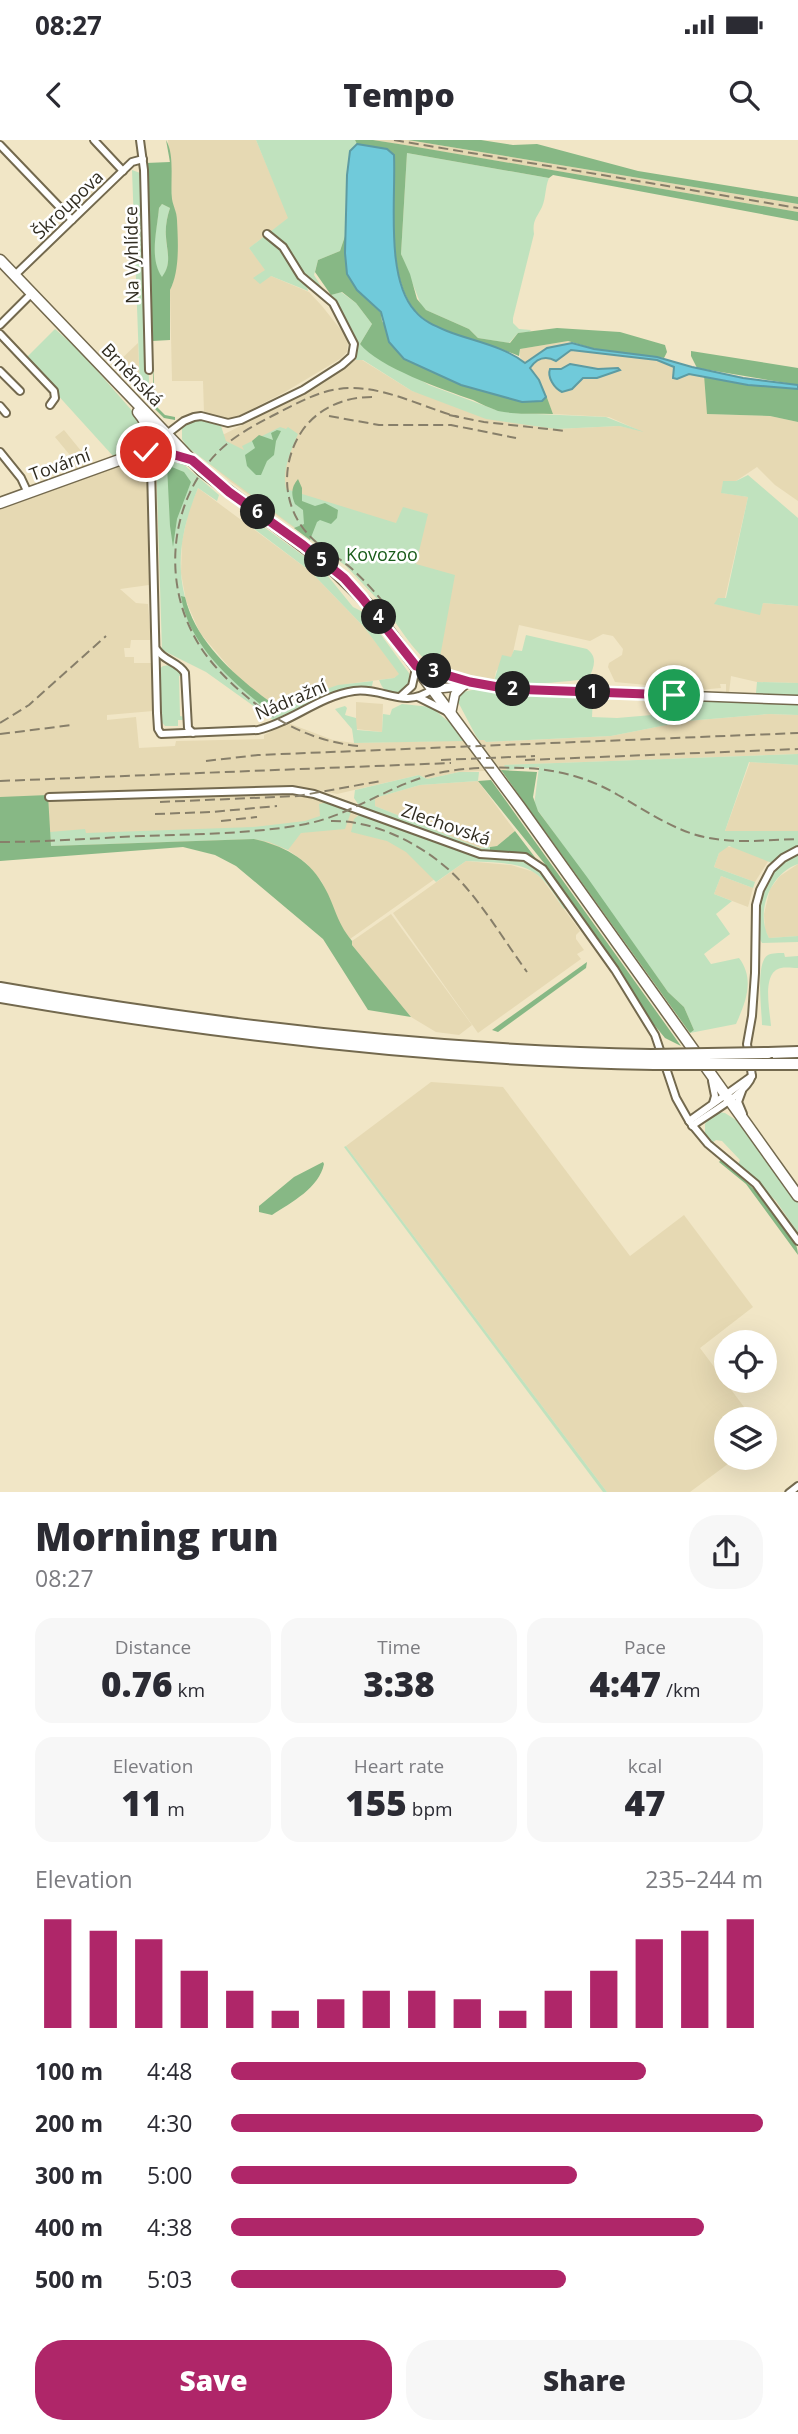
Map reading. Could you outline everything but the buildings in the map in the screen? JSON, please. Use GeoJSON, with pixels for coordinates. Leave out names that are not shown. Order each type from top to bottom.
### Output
{"type":"FeatureCollection","features":[{"type":"Feature","properties":{"kind":"highway"},"geometry":{"type":"LineString","coordinates":[[0,988],[216,1022],[373,1041],[653,1060],[798,1052]]}},
{"type":"Feature","properties":{"kind":"highway"},"geometry":{"type":"LineString","coordinates":[[0,997],[214,1030],[372,1049],[514,1060],[798,1064]]}},
{"type":"Feature","properties":{"kind":"main road","name":"Brněnská"},"geometry":{"type":"LineString","coordinates":[[0,260],[192,460],[229,492],[344,578],[372,608],[798,1196]]}},
{"type":"Feature","properties":{"kind":"main road"},"geometry":{"type":"LineString","coordinates":[[105,371],[148,426],[146,442],[133,455]]}},
{"type":"Feature","properties":{"kind":"main road","name":"Tovární"},"geometry":{"type":"LineString","coordinates":[[0,503],[133,455],[154,445],[167,434]]}},
{"type":"Feature","properties":{"kind":"main road"},"geometry":{"type":"LineString","coordinates":[[133,455],[154,451],[192,460]]}},
{"type":"Feature","properties":{"kind":"main road"},"geometry":{"type":"LineString","coordinates":[[416,666],[466,684]]}},
{"type":"Feature","properties":{"kind":"main road"},"geometry":{"type":"LineString","coordinates":[[433,689],[441,680],[452,677]]}},
{"type":"Feature","properties":{"kind":"main road"},"geometry":{"type":"LineString","coordinates":[[451,714],[454,696],[466,684]]}},
{"type":"Feature","properties":{"kind":"main road"},"geometry":{"type":"LineString","coordinates":[[433,689],[466,684],[509,689],[798,700]]}},
{"type":"Feature","properties":{"kind":"street"},"geometry":{"type":"LineString","coordinates":[[93,140],[123,172]]}},
{"type":"Feature","properties":{"kind":"street","name":"Na Vyhlídce"},"geometry":{"type":"LineString","coordinates":[[140,140],[143,159],[149,370]]}},
{"type":"Feature","properties":{"kind":"street"},"geometry":{"type":"LineString","coordinates":[[0,145],[72,220]]}},
{"type":"Feature","properties":{"kind":"street","name":"Škroupova"},"geometry":{"type":"LineString","coordinates":[[15,275],[132,162],[143,159]]}},
{"type":"Feature","properties":{"kind":"street"},"geometry":{"type":"LineString","coordinates":[[167,434],[194,417],[201,416],[230,423],[241,420],[303,390],[352,356],[354,344],[333,303],[301,276],[284,247],[267,234]]}},
{"type":"Feature","properties":{"kind":"street"},"geometry":{"type":"LineString","coordinates":[[0,325],[32,293]]}},
{"type":"Feature","properties":{"kind":"street"},"geometry":{"type":"LineString","coordinates":[[0,334],[54,391],[55,398],[50,405]]}},
{"type":"Feature","properties":{"kind":"street"},"geometry":{"type":"LineString","coordinates":[[0,371],[20,391]]}},
{"type":"Feature","properties":{"kind":"street"},"geometry":{"type":"LineString","coordinates":[[0,406],[6,413]]}},
{"type":"Feature","properties":{"kind":"street"},"geometry":{"type":"LineString","coordinates":[[0,452],[21,478],[28,493]]}},
{"type":"Feature","properties":{"kind":"street","name":"Nádražní"},"geometry":{"type":"LineString","coordinates":[[151,467],[157,713],[161,734],[190,730],[265,729],[319,702],[351,691],[399,698],[418,697],[433,689]]}},
{"type":"Feature","properties":{"kind":"street"},"geometry":{"type":"LineString","coordinates":[[156,648],[159,654],[182,667],[186,673],[190,730]]}},
{"type":"Feature","properties":{"kind":"street"},"geometry":{"type":"LineString","coordinates":[[156,671],[164,663],[173,663]]}},
{"type":"Feature","properties":{"kind":"street"},"geometry":{"type":"LineString","coordinates":[[399,698],[412,686],[416,666]]}},
{"type":"Feature","properties":{"kind":"street"},"geometry":{"type":"LineString","coordinates":[[418,697],[451,714]]}},
{"type":"Feature","properties":{"kind":"street","name":"Zlechovská"},"geometry":{"type":"LineString","coordinates":[[49,797],[292,790],[314,794],[480,854],[525,857],[535,862],[544,869],[615,970],[655,1035],[676,1098],[691,1123],[708,1144],[756,1184],[798,1241]]}},
{"type":"Feature","properties":{"kind":"street"},"geometry":{"type":"LineString","coordinates":[[691,1123],[740,1088],[752,1076],[747,1044],[755,973],[756,905],[771,869],[798,850]]}},
{"type":"Feature","properties":{"kind":"street"},"geometry":{"type":"LineString","coordinates":[[708,1071],[725,1083],[740,1088]]}},
{"type":"Feature","properties":{"kind":"street"},"geometry":{"type":"LineString","coordinates":[[708,1071],[715,1090],[715,1105]]}},
{"type":"Feature","properties":{"kind":"street"},"geometry":{"type":"LineString","coordinates":[[740,1088],[738,1102],[754,1134]]}},
{"type":"Feature","properties":{"kind":"street"},"geometry":{"type":"LineString","coordinates":[[715,1105],[731,1111],[754,1134]]}},
{"type":"Feature","properties":{"kind":"shaded area"},"geometry":{"type":"Polygon","coordinates":[[[168,140],[256,140],[289,218],[249,248],[266,270],[254,279],[271,276],[309,292],[345,335],[348,343],[347,352],[340,359],[229,421],[204,413],[203,381],[172,381],[170,290],[177,253],[177,217],[172,201],[168,140]]]}},
{"type":"Feature","properties":{"kind":"shaded area"},"geometry":{"type":"Polygon","coordinates":[[[373,140],[408,140],[798,204],[798,212],[373,140]]]}},
{"type":"Feature","properties":{"kind":"shaded area"},"geometry":{"type":"Polygon","coordinates":[[[567,341],[593,349],[663,358],[798,388],[743,378],[707,414],[770,416],[798,422],[798,501],[775,485],[757,467],[736,481],[723,482],[722,493],[748,497],[725,598],[715,604],[759,614],[763,603],[798,606],[798,683],[757,682],[731,676],[729,693],[726,692],[726,684],[720,684],[721,688],[699,690],[615,682],[608,667],[609,663],[622,655],[623,649],[613,636],[603,634],[590,641],[519,625],[512,657],[496,671],[494,681],[435,667],[428,664],[390,615],[392,607],[383,605],[346,566],[231,482],[193,450],[295,398],[356,360],[362,360],[412,391],[556,429],[619,426],[638,430],[609,417],[553,414],[540,382],[520,357],[520,349],[567,341]]]}},
{"type":"Feature","properties":{"kind":"shaded area"},"geometry":{"type":"Polygon","coordinates":[[[138,343],[140,389],[115,365],[138,343]]]}},
{"type":"Feature","properties":{"kind":"shaded area"},"geometry":{"type":"Polygon","coordinates":[[[64,430],[90,464],[76,470],[71,464],[74,460],[55,437],[64,430]]]}},
{"type":"Feature","properties":{"kind":"shaded area"},"geometry":{"type":"Polygon","coordinates":[[[118,466],[138,466],[147,473],[149,585],[120,589],[136,603],[148,604],[151,640],[131,640],[130,648],[124,648],[125,657],[134,657],[134,663],[152,663],[153,711],[107,715],[107,720],[136,717],[139,748],[175,746],[176,741],[264,739],[264,735],[288,723],[333,740],[354,743],[486,742],[611,736],[687,721],[769,714],[798,715],[798,754],[505,765],[507,770],[459,772],[427,779],[419,775],[337,794],[309,788],[309,796],[463,859],[350,939],[340,926],[322,882],[306,863],[288,850],[254,839],[51,846],[0,797],[0,510],[118,466]]]}},
{"type":"Feature","properties":{"kind":"shaded area"},"geometry":{"type":"Polygon","coordinates":[[[198,488],[310,571],[364,627],[400,674],[394,678],[304,693],[295,702],[288,704],[269,701],[240,680],[200,633],[186,601],[181,573],[182,541],[189,510],[198,488]]]}},
{"type":"Feature","properties":{"kind":"shaded area"},"geometry":{"type":"Polygon","coordinates":[[[356,702],[383,704],[382,732],[356,729],[356,702]]]}},
{"type":"Feature","properties":{"kind":"shaded area"},"geometry":{"type":"Polygon","coordinates":[[[750,762],[798,765],[798,831],[725,831],[750,762]]]}},
{"type":"Feature","properties":{"kind":"shaded area"},"geometry":{"type":"Polygon","coordinates":[[[478,781],[515,831],[497,846],[480,848],[375,806],[375,798],[420,785],[478,781]]]}},
{"type":"Feature","properties":{"kind":"shaded area"},"geometry":{"type":"Polygon","coordinates":[[[721,847],[748,847],[772,855],[755,882],[714,867],[721,847]]]}},
{"type":"Feature","properties":{"kind":"shaded area"},"geometry":{"type":"Polygon","coordinates":[[[466,861],[511,865],[534,872],[580,931],[576,939],[584,950],[577,954],[581,959],[478,1033],[393,913],[466,861]]]}},
{"type":"Feature","properties":{"kind":"shaded area"},"geometry":{"type":"Polygon","coordinates":[[[798,864],[798,936],[769,938],[765,930],[764,914],[770,889],[780,876],[798,864]]]}},
{"type":"Feature","properties":{"kind":"shaded area"},"geometry":{"type":"Polygon","coordinates":[[[721,876],[753,888],[748,907],[714,894],[721,876]]]}},
{"type":"Feature","properties":{"kind":"shaded area"},"geometry":{"type":"Polygon","coordinates":[[[391,914],[472,1025],[459,1035],[436,1032],[411,1017],[352,945],[352,941],[391,914]]]}},
{"type":"Feature","properties":{"kind":"shaded area"},"geometry":{"type":"Polygon","coordinates":[[[431,1082],[503,1087],[630,1256],[684,1215],[753,1307],[723,1330],[714,1330],[714,1337],[700,1348],[714,1367],[714,1393],[734,1393],[744,1407],[714,1407],[714,1470],[720,1470],[690,1492],[607,1492],[346,1146],[431,1082]]]}},
{"type":"Feature","properties":{"kind":"green space"},"geometry":{"type":"Polygon","coordinates":[[[166,140],[171,161],[172,199],[177,217],[178,256],[170,290],[170,340],[152,341],[155,405],[165,415],[175,417],[175,420],[164,418],[154,408],[146,163],[170,162],[166,140]],[[162,204],[159,208],[155,253],[162,277],[168,263],[166,230],[170,208],[162,204]]]}},
{"type":"Feature","properties":{"kind":"green space"},"geometry":{"type":"Polygon","coordinates":[[[256,140],[355,140],[357,144],[353,147],[346,190],[345,236],[340,251],[318,260],[314,275],[328,297],[305,277],[308,291],[271,276],[260,284],[253,278],[265,270],[249,248],[288,218],[256,140]]]}},
{"type":"Feature","properties":{"kind":"green space"},"geometry":{"type":"Polygon","coordinates":[[[355,140],[405,145],[798,212],[798,221],[553,175],[549,178],[407,153],[401,254],[417,299],[426,310],[469,329],[478,338],[510,343],[518,333],[557,328],[620,332],[665,345],[667,352],[664,358],[595,349],[568,341],[520,349],[519,356],[446,332],[424,319],[411,305],[397,266],[394,243],[394,155],[387,149],[357,144],[355,140]]]}},
{"type":"Feature","properties":{"kind":"green space"},"geometry":{"type":"Polygon","coordinates":[[[408,140],[481,140],[513,145],[537,144],[638,171],[798,197],[798,204],[408,140]]]}},
{"type":"Feature","properties":{"kind":"green space"},"geometry":{"type":"Polygon","coordinates":[[[407,153],[549,178],[543,204],[534,222],[534,234],[513,318],[513,323],[519,329],[531,330],[529,332],[518,333],[509,343],[478,338],[469,329],[426,310],[421,305],[401,254],[407,153]]]}},
{"type":"Feature","properties":{"kind":"green space"},"geometry":{"type":"Polygon","coordinates":[[[132,170],[143,174],[151,405],[137,391],[140,389],[132,170]]]}},
{"type":"Feature","properties":{"kind":"green space"},"geometry":{"type":"Polygon","coordinates":[[[162,204],[170,208],[166,230],[168,263],[162,278],[154,253],[159,208],[162,204]]]}},
{"type":"Feature","properties":{"kind":"green space"},"geometry":{"type":"Polygon","coordinates":[[[345,236],[347,274],[357,290],[381,313],[382,321],[404,359],[474,389],[522,402],[542,401],[546,395],[553,414],[498,411],[412,377],[369,353],[360,344],[372,324],[356,303],[342,292],[331,295],[315,272],[318,260],[340,251],[345,236]]]}},
{"type":"Feature","properties":{"kind":"green space"},"geometry":{"type":"Polygon","coordinates":[[[341,292],[356,303],[372,324],[360,344],[429,385],[496,410],[606,417],[644,432],[619,426],[556,429],[486,419],[412,391],[363,360],[356,360],[354,342],[348,326],[331,295],[341,292]]]}},
{"type":"Feature","properties":{"kind":"green space"},"geometry":{"type":"Polygon","coordinates":[[[55,329],[80,351],[140,420],[143,435],[138,445],[113,456],[25,359],[55,329]]]}},
{"type":"Feature","properties":{"kind":"green space"},"geometry":{"type":"Polygon","coordinates":[[[691,351],[798,368],[798,385],[697,368],[691,351]]]}},
{"type":"Feature","properties":{"kind":"green space"},"geometry":{"type":"Polygon","coordinates":[[[704,375],[743,378],[798,388],[798,422],[770,416],[707,414],[704,375]]]}},
{"type":"Feature","properties":{"kind":"green space","name":"Kovozoo"},"geometry":{"type":"Polygon","coordinates":[[[196,419],[221,426],[226,441],[244,450],[242,446],[280,427],[288,427],[298,434],[286,467],[286,489],[396,523],[403,507],[428,514],[416,564],[455,575],[438,668],[425,659],[406,637],[390,615],[392,607],[383,605],[346,566],[187,447],[182,439],[182,428],[196,419]]]}},
{"type":"Feature","properties":{"kind":"green space"},"geometry":{"type":"Polygon","coordinates":[[[281,431],[274,455],[267,461],[261,475],[256,475],[247,466],[245,455],[255,448],[252,441],[259,435],[273,440],[271,433],[281,431]]]}},
{"type":"Feature","properties":{"kind":"green space"},"geometry":{"type":"Polygon","coordinates":[[[161,456],[182,463],[219,495],[217,501],[198,488],[185,529],[181,572],[187,604],[193,619],[205,641],[222,660],[252,690],[275,703],[295,702],[297,691],[315,693],[338,685],[373,681],[372,686],[323,697],[273,720],[206,672],[162,650],[156,459],[161,456]]]}},
{"type":"Feature","properties":{"kind":"green space"},"geometry":{"type":"Polygon","coordinates":[[[167,465],[184,472],[191,482],[177,519],[173,547],[170,526],[167,465]]]}},
{"type":"Feature","properties":{"kind":"green space"},"geometry":{"type":"Polygon","coordinates":[[[748,475],[798,518],[798,606],[763,603],[760,615],[714,604],[718,598],[726,598],[748,497],[721,493],[723,481],[736,481],[748,475]]]}},
{"type":"Feature","properties":{"kind":"green space"},"geometry":{"type":"Polygon","coordinates":[[[298,479],[302,488],[302,501],[315,506],[325,503],[338,510],[337,518],[331,524],[320,520],[317,522],[310,540],[294,528],[304,524],[303,510],[295,504],[292,494],[298,479]]]}},
{"type":"Feature","properties":{"kind":"green space"},"geometry":{"type":"Polygon","coordinates":[[[253,519],[323,570],[353,607],[365,613],[409,673],[410,684],[406,688],[393,694],[385,690],[379,680],[394,678],[399,674],[364,627],[310,571],[249,525],[253,519]]]}},
{"type":"Feature","properties":{"kind":"green space"},"geometry":{"type":"Polygon","coordinates":[[[181,596],[185,597],[197,628],[207,642],[230,668],[269,701],[264,705],[234,682],[210,657],[192,628],[181,596]]]}},
{"type":"Feature","properties":{"kind":"green space"},"geometry":{"type":"Polygon","coordinates":[[[526,635],[587,649],[594,659],[589,678],[516,685],[494,681],[502,655],[511,657],[514,650],[522,651],[526,635]]]}},
{"type":"Feature","properties":{"kind":"green space"},"geometry":{"type":"Polygon","coordinates":[[[170,665],[176,667],[183,676],[179,676],[180,716],[185,717],[185,720],[178,720],[178,726],[165,726],[159,719],[158,670],[170,665]]]}},
{"type":"Feature","properties":{"kind":"green space"},"geometry":{"type":"Polygon","coordinates":[[[757,682],[798,683],[798,697],[759,695],[756,693],[757,682]]]}},
{"type":"Feature","properties":{"kind":"green space"},"geometry":{"type":"Polygon","coordinates":[[[481,688],[507,693],[593,697],[592,717],[652,715],[653,699],[798,703],[798,715],[769,714],[687,721],[611,736],[486,742],[476,736],[457,700],[463,692],[481,688]]]}},
{"type":"Feature","properties":{"kind":"green space"},"geometry":{"type":"Polygon","coordinates":[[[402,704],[431,707],[455,727],[464,741],[354,743],[352,729],[335,709],[345,706],[345,715],[356,718],[357,730],[382,732],[383,714],[390,715],[392,709],[402,704]]]}},
{"type":"Feature","properties":{"kind":"green space"},"geometry":{"type":"Polygon","coordinates":[[[798,754],[798,765],[749,762],[725,831],[798,831],[798,847],[772,863],[729,846],[719,853],[714,867],[755,882],[753,888],[721,876],[714,894],[732,901],[716,914],[730,934],[704,954],[711,964],[739,958],[747,974],[747,991],[736,1024],[690,1033],[694,1030],[684,1007],[668,992],[534,805],[539,767],[507,770],[504,765],[798,754]]]}},
{"type":"Feature","properties":{"kind":"green space"},"geometry":{"type":"Polygon","coordinates":[[[501,770],[537,772],[533,797],[538,811],[668,992],[684,1007],[694,1030],[690,1033],[501,770]]]}},
{"type":"Feature","properties":{"kind":"green space"},"geometry":{"type":"Polygon","coordinates":[[[459,772],[479,772],[478,781],[420,785],[375,798],[375,806],[480,848],[490,847],[490,852],[478,851],[372,812],[358,804],[354,798],[355,790],[419,775],[427,779],[459,772]]]}},
{"type":"Feature","properties":{"kind":"green space"},"geometry":{"type":"Polygon","coordinates":[[[491,780],[681,1046],[665,1038],[642,1010],[621,973],[544,863],[478,781],[491,780]]]}},
{"type":"Feature","properties":{"kind":"green space"},"geometry":{"type":"Polygon","coordinates":[[[48,795],[51,846],[254,839],[293,854],[316,874],[352,945],[411,1017],[368,1010],[323,939],[236,866],[215,855],[183,847],[0,861],[0,797],[48,795]]]}},
{"type":"Feature","properties":{"kind":"green space"},"geometry":{"type":"Polygon","coordinates":[[[328,802],[351,812],[345,829],[301,833],[288,850],[254,839],[51,846],[50,832],[85,829],[86,833],[253,827],[305,821],[320,816],[319,804],[328,802]]]}},
{"type":"Feature","properties":{"kind":"green space"},"geometry":{"type":"Polygon","coordinates":[[[359,815],[475,854],[529,863],[540,871],[567,907],[564,909],[534,872],[515,865],[466,861],[436,882],[406,852],[387,841],[351,832],[354,819],[359,815]]]}},
{"type":"Feature","properties":{"kind":"green space"},"geometry":{"type":"Polygon","coordinates":[[[515,831],[537,860],[528,856],[490,852],[490,847],[497,846],[515,831]]]}},
{"type":"Feature","properties":{"kind":"green space"},"geometry":{"type":"Polygon","coordinates":[[[798,853],[798,864],[788,869],[773,885],[768,895],[764,917],[769,938],[798,936],[798,942],[762,943],[758,922],[764,890],[773,873],[798,853]]]}},
{"type":"Feature","properties":{"kind":"green space"},"geometry":{"type":"Polygon","coordinates":[[[774,953],[784,953],[785,957],[798,956],[798,968],[781,968],[771,977],[768,993],[771,1026],[762,1025],[760,987],[764,959],[774,953]]]}},
{"type":"Feature","properties":{"kind":"green space"},"geometry":{"type":"Polygon","coordinates":[[[587,962],[586,968],[498,1032],[492,1030],[587,962]]]}},
{"type":"Feature","properties":{"kind":"green space"},"geometry":{"type":"Polygon","coordinates":[[[718,1112],[736,1120],[798,1203],[798,1233],[776,1201],[738,1164],[740,1160],[722,1141],[716,1140],[712,1143],[705,1133],[705,1124],[712,1114],[718,1112]]]}},
{"type":"Feature","properties":{"kind":"green space"},"geometry":{"type":"Polygon","coordinates":[[[346,1146],[607,1492],[603,1492],[344,1147],[346,1146]]]}},
{"type":"Feature","properties":{"kind":"green space"},"geometry":{"type":"Polygon","coordinates":[[[721,1160],[768,1203],[789,1230],[796,1243],[798,1255],[746,1184],[719,1162],[721,1160]]]}},
{"type":"Feature","properties":{"kind":"green space"},"geometry":{"type":"Polygon","coordinates":[[[323,1162],[317,1180],[304,1194],[272,1215],[259,1212],[259,1206],[294,1177],[323,1162]]]}},
{"type":"Feature","properties":{"kind":"water"},"geometry":{"type":"Polygon","coordinates":[[[357,144],[387,149],[394,155],[394,237],[399,279],[415,311],[430,323],[498,348],[525,363],[547,348],[572,343],[594,349],[657,357],[743,378],[798,385],[798,389],[748,385],[689,374],[677,379],[673,378],[674,367],[657,360],[571,350],[556,361],[545,358],[538,360],[530,368],[546,397],[542,401],[522,402],[461,385],[404,359],[389,342],[381,312],[357,290],[347,274],[347,175],[350,151],[357,144]]]}},
{"type":"Feature","properties":{"kind":"water"},"geometry":{"type":"Polygon","coordinates":[[[570,364],[620,370],[597,378],[583,378],[572,389],[562,392],[552,382],[550,369],[561,369],[570,364]]]}},
{"type":"Feature","properties":{"kind":"railway"},"geometry":{"type":"LineString","coordinates":[[394,140],[798,208]]}},
{"type":"Feature","properties":{"kind":"railway"},"geometry":{"type":"LineString","coordinates":[[358,746],[325,740],[294,728],[266,712],[240,691],[208,657],[193,634],[177,587],[175,562],[182,514],[203,470],[219,451],[237,436],[320,393],[351,388],[379,391],[459,417]]}},
{"type":"Feature","properties":{"kind":"railway"},"geometry":{"type":"LineString","coordinates":[[372,397],[333,405],[308,423],[294,445],[287,475],[291,504],[305,531],[351,568],[384,603]]}},
{"type":"Feature","properties":{"kind":"railway"},"geometry":{"type":"LineString","coordinates":[[449,415],[484,422],[566,431]]}},
{"type":"Feature","properties":{"kind":"railway"},"geometry":{"type":"LineString","coordinates":[[329,416],[379,425],[451,425],[516,438]]}},
{"type":"Feature","properties":{"kind":"railway"},"geometry":{"type":"LineString","coordinates":[[0,723],[29,705],[106,636]]}},
{"type":"Feature","properties":{"kind":"railway"},"geometry":{"type":"LineString","coordinates":[[0,734],[72,725]]}},
{"type":"Feature","properties":{"kind":"railway"},"geometry":{"type":"LineString","coordinates":[[206,761],[258,755],[798,733]]}},
{"type":"Feature","properties":{"kind":"railway"},"geometry":{"type":"LineString","coordinates":[[525,760],[798,749]]}},
{"type":"Feature","properties":{"kind":"railway"},"geometry":{"type":"LineString","coordinates":[[441,760],[535,756]]}},
{"type":"Feature","properties":{"kind":"railway"},"geometry":{"type":"LineString","coordinates":[[0,781],[451,763]]}},
{"type":"Feature","properties":{"kind":"railway"},"geometry":{"type":"LineString","coordinates":[[0,842],[224,833],[286,827],[335,815],[430,775],[456,770],[497,768],[548,770],[584,779],[693,834],[719,840],[798,839]]}},
{"type":"Feature","properties":{"kind":"railway"},"geometry":{"type":"LineString","coordinates":[[160,802],[298,796],[381,781]]}},
{"type":"Feature","properties":{"kind":"railway"},"geometry":{"type":"LineString","coordinates":[[155,814],[277,806]]}},
{"type":"Feature","properties":{"kind":"railway"},"geometry":{"type":"LineString","coordinates":[[221,821],[257,817]]}},
{"type":"Feature","properties":{"kind":"railway"},"geometry":{"type":"LineString","coordinates":[[331,821],[349,822],[386,831],[436,859],[472,894],[527,972]]}},
{"type":"Feature","properties":{"kind":"route"},"geometry":{"type":"LineString","coordinates":[[146,452],[168,453],[192,460],[229,492],[303,545],[344,578],[375,611],[416,666],[470,682],[509,689],[674,695]]}}]}
